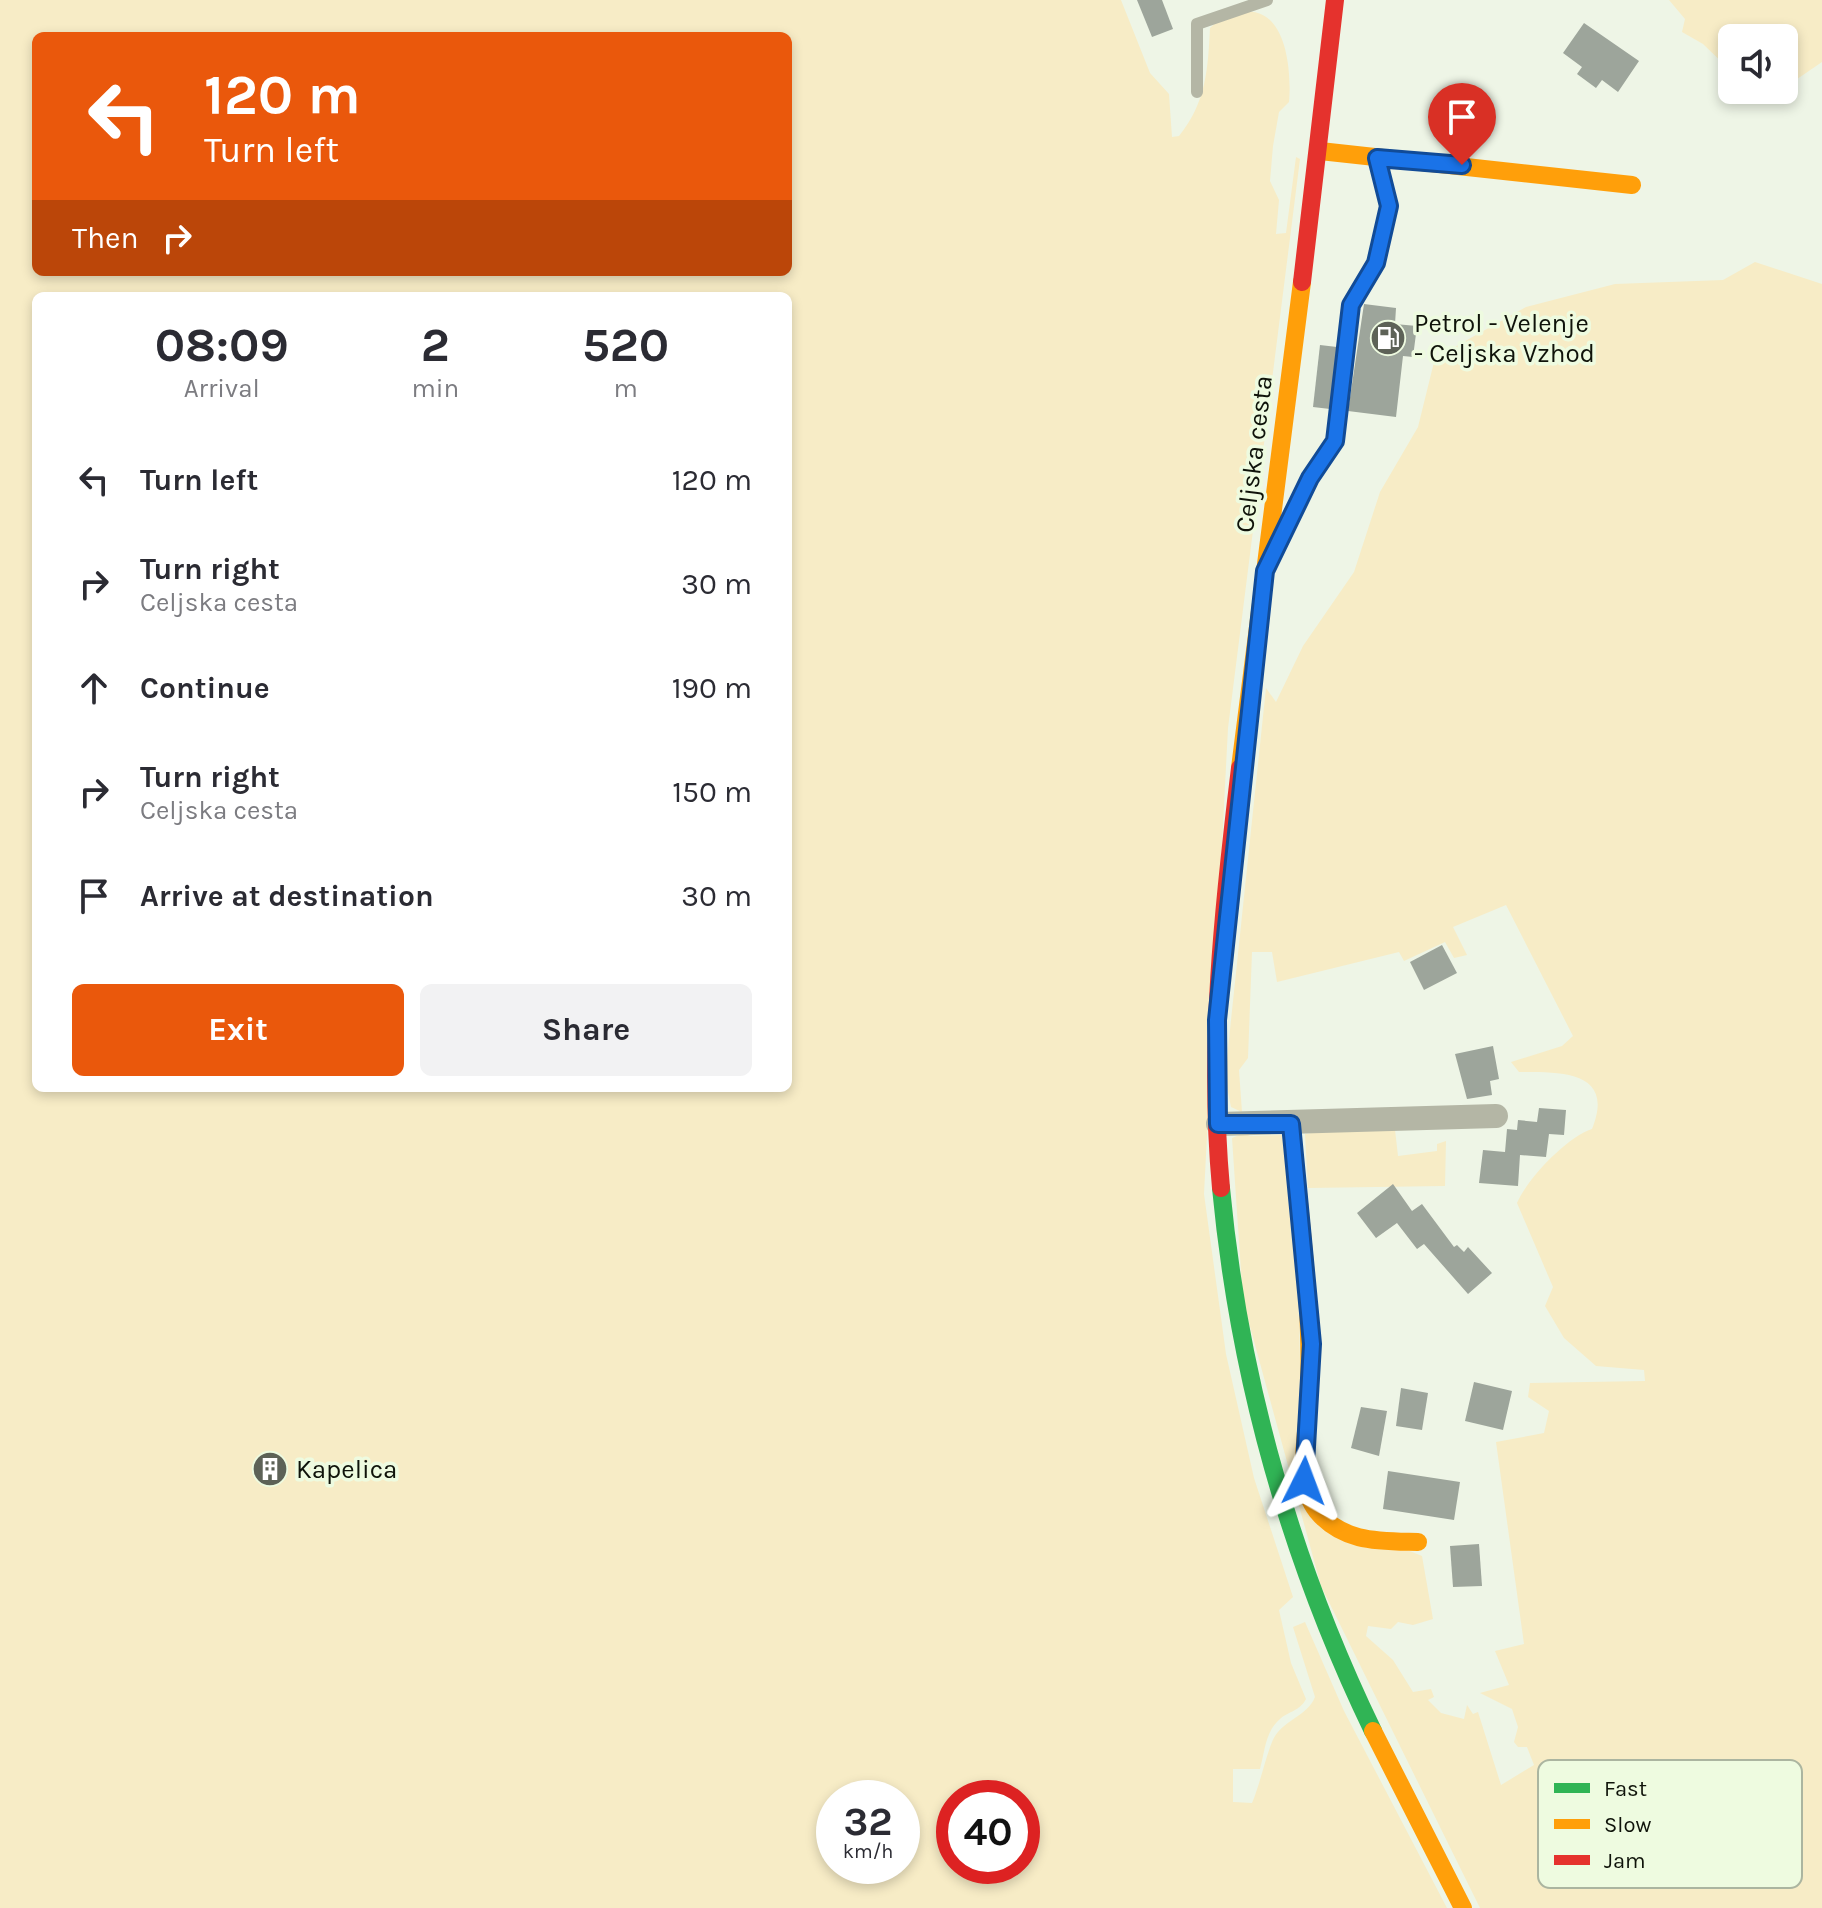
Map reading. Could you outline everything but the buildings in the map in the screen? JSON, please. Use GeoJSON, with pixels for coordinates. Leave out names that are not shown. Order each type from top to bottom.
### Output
{"type":"FeatureCollection","features":[{"type":"Feature","properties":{"kind":"main road","name":"Celjska cesta"},"geometry":{"type":"LineString","coordinates":[[1335,0],[1320,151],[1265,571],[1217,1020],[1219,1162],[1234,1291],[1257,1413],[1289,1525],[1326,1629],[1384,1759],[1463,1908]]}},
{"type":"Feature","properties":{"kind":"main road"},"geometry":{"type":"LineString","coordinates":[[1320,151],[1564,175],[1632,185]]}},
{"type":"Feature","properties":{"kind":"main road"},"geometry":{"type":"LineString","coordinates":[[1291,1124],[1312,1344],[1304,1481],[1316,1510],[1342,1533],[1366,1540],[1418,1542]]}},
{"type":"Feature","properties":{"kind":"street"},"geometry":{"type":"LineString","coordinates":[[1218,1124],[1496,1116]]}},
{"type":"Feature","properties":{"kind":"lane"},"geometry":{"type":"LineString","coordinates":[[1197,92],[1197,24],[1267,0]]}},
{"type":"Feature","properties":{"kind":"lane"},"geometry":{"type":"LineString","coordinates":[[1265,571],[1310,478],[1335,441],[1351,305],[1376,263],[1389,206],[1377,158]]}},
{"type":"Feature","properties":{"kind":"shaded area"},"geometry":{"type":"Polygon","coordinates":[[[0,0],[1121,0],[1150,73],[1169,94],[1172,137],[1179,136],[1188,124],[1200,98],[1210,28],[1237,13],[1253,12],[1266,17],[1276,27],[1287,56],[1290,88],[1289,102],[1279,112],[1273,146],[1270,181],[1279,200],[1276,234],[1286,233],[1296,157],[1300,159],[1228,728],[1204,1194],[1226,1354],[1254,1478],[1293,1597],[1279,1610],[1291,1663],[1306,1699],[1271,1730],[1260,1769],[1233,1769],[1233,1802],[1252,1803],[1275,1736],[1307,1709],[1315,1697],[1293,1627],[1305,1622],[1344,1711],[1447,1908],[0,1908],[0,0]]]}},
{"type":"Feature","properties":{"kind":"shaded area"},"geometry":{"type":"Polygon","coordinates":[[[1669,0],[1822,0],[1822,62],[1798,78],[1798,24],[1718,24],[1718,58],[1703,44],[1682,32],[1685,19],[1669,0]]]}},
{"type":"Feature","properties":{"kind":"shaded area"},"geometry":{"type":"Polygon","coordinates":[[[1755,262],[1822,284],[1822,1908],[1480,1908],[1321,1586],[1243,1301],[1232,1138],[1244,1133],[1250,1136],[1282,1135],[1297,1248],[1304,1508],[1422,1556],[1433,1619],[1413,1625],[1398,1622],[1391,1629],[1368,1626],[1366,1636],[1393,1660],[1413,1692],[1431,1689],[1434,1697],[1428,1700],[1441,1713],[1464,1719],[1467,1705],[1473,1714],[1478,1712],[1501,1785],[1534,1765],[1527,1747],[1518,1747],[1514,1742],[1518,1727],[1512,1709],[1480,1693],[1509,1685],[1495,1651],[1524,1644],[1496,1442],[1544,1433],[1549,1411],[1528,1397],[1530,1383],[1645,1381],[1644,1370],[1596,1366],[1564,1338],[1545,1306],[1553,1287],[1517,1203],[1529,1182],[1549,1160],[1582,1133],[1592,1129],[1597,1110],[1596,1095],[1590,1085],[1580,1078],[1566,1074],[1519,1072],[1511,1062],[1562,1046],[1573,1036],[1506,905],[1453,927],[1467,955],[1454,958],[1445,942],[1404,961],[1399,952],[1277,982],[1272,952],[1252,952],[1248,1058],[1239,1070],[1242,1112],[1231,1107],[1225,1077],[1266,688],[1276,702],[1303,646],[1354,572],[1380,492],[1418,427],[1435,358],[1526,307],[1615,284],[1723,280],[1755,262]]]}},
{"type":"Feature","properties":{"kind":"shaded area"},"geometry":{"type":"Polygon","coordinates":[[[1394,1121],[1398,1156],[1437,1151],[1437,1144],[1446,1141],[1445,1186],[1308,1188],[1305,1134],[1394,1121]]]}},
{"type":"Feature","properties":{"kind":"traffic: fast"},"geometry":{"type":"LineString","coordinates":[[1221,1188],[1241,1329],[1273,1466],[1317,1600],[1373,1731]]}},
{"type":"Feature","properties":{"kind":"traffic: slow"},"geometry":{"type":"LineString","coordinates":[[1320,151],[1632,185]]}},
{"type":"Feature","properties":{"kind":"traffic: slow"},"geometry":{"type":"LineString","coordinates":[[1240,768],[1302,282]]}},
{"type":"Feature","properties":{"kind":"traffic: slow"},"geometry":{"type":"LineString","coordinates":[[1291,1124],[1308,1302],[1306,1489],[1317,1511],[1350,1535],[1418,1542]]}},
{"type":"Feature","properties":{"kind":"traffic: slow"},"geometry":{"type":"LineString","coordinates":[[1373,1731],[1463,1908]]}},
{"type":"Feature","properties":{"kind":"traffic: jam"},"geometry":{"type":"LineString","coordinates":[[1302,282],[1335,0]]}},
{"type":"Feature","properties":{"kind":"traffic: jam"},"geometry":{"type":"LineString","coordinates":[[1221,1188],[1216,1083],[1219,978],[1240,768]]}},
{"type":"Feature","properties":{"kind":"place","name":"Petrol - Velenje - Celjska Vzhod"},"geometry":{"type":"Point","coordinates":[1388,338]}},
{"type":"Feature","properties":{"kind":"place","name":"Kapelica"},"geometry":{"type":"Point","coordinates":[270,1469]}},
{"type":"Feature","properties":{"kind":"route"},"geometry":{"type":"LineString","coordinates":[[1304,1481],[1312,1344],[1291,1124],[1218,1124],[1217,1020],[1248,708],[1265,571],[1310,478],[1335,441],[1351,305],[1376,263],[1389,206],[1377,158],[1462,165]]}}]}
